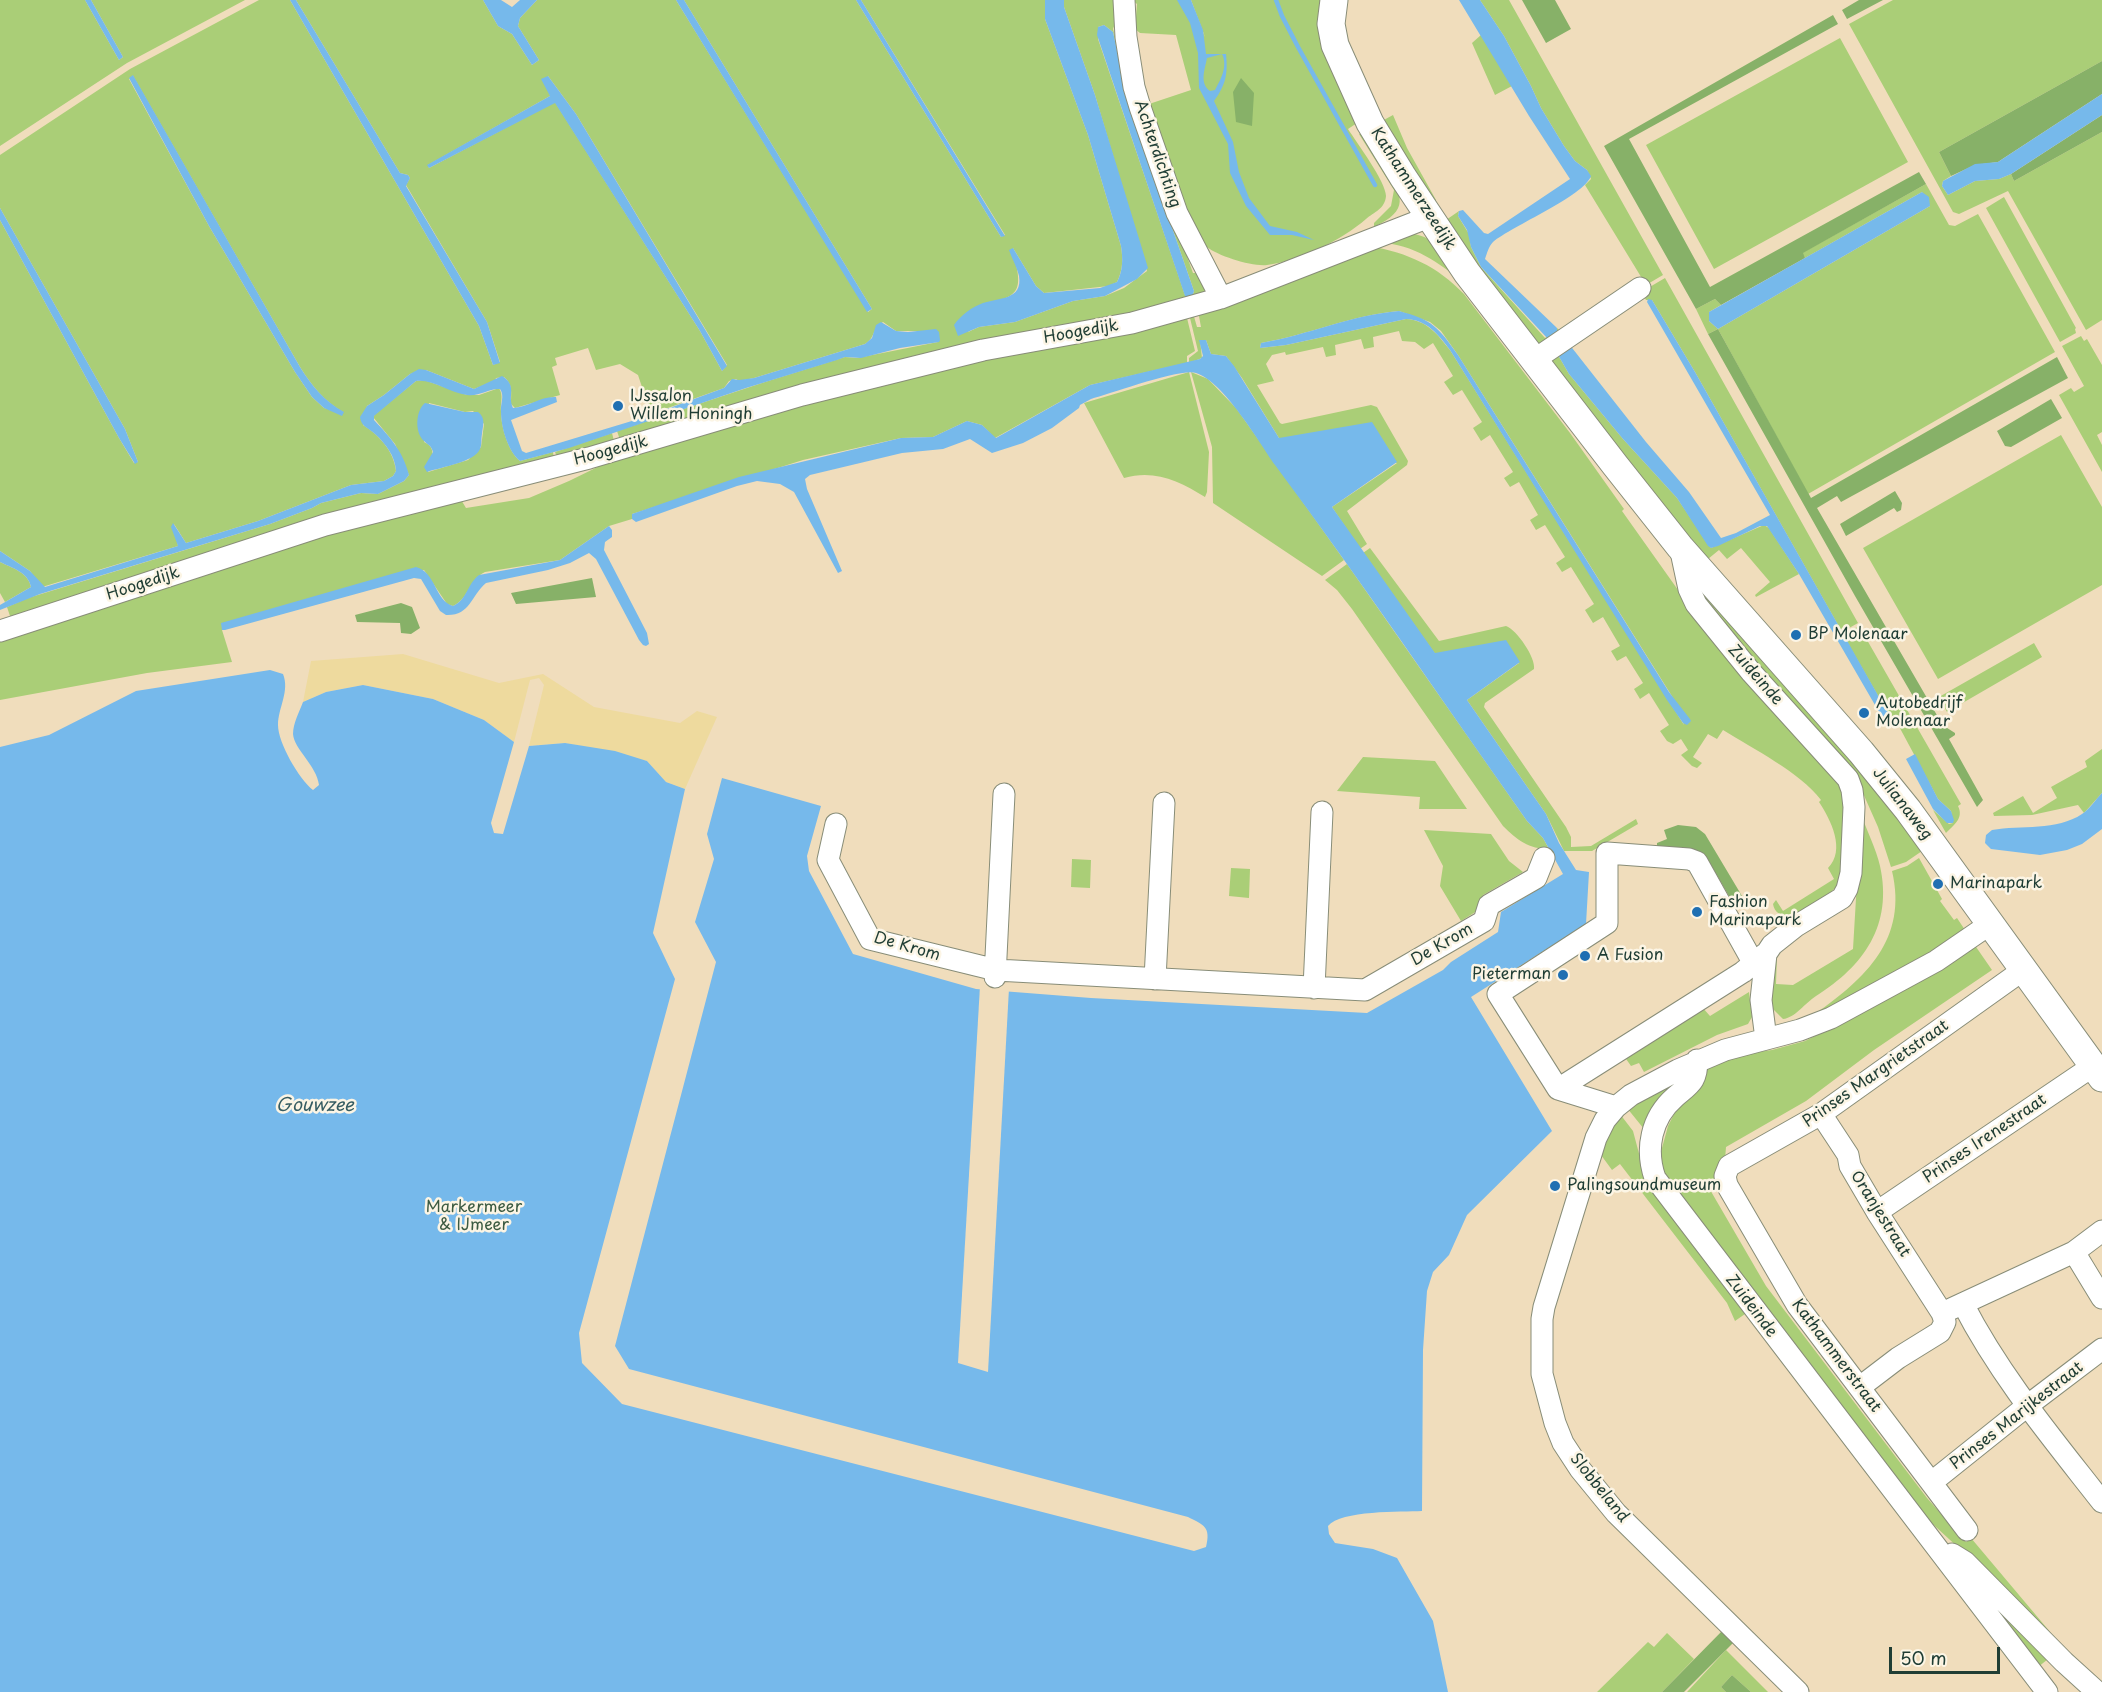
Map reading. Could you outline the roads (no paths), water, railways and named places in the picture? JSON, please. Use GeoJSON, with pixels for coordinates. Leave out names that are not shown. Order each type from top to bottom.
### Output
{"type":"FeatureCollection","features":[{"type":"Feature","properties":{"kind":"main road","name":"Kathammerzeedijk"},"geometry":{"type":"LineString","coordinates":[[1334,0],[1331,24],[1335,45],[1370,123],[1429,217],[1467,273],[1680,547]]}},
{"type":"Feature","properties":{"kind":"main road","name":"Julianaweg"},"geometry":{"type":"LineString","coordinates":[[1680,547],[1882,778],[2097,1072]]}},
{"type":"Feature","properties":{"kind":"street","name":"Achterdichting"},"geometry":{"type":"LineString","coordinates":[[1124,0],[1126,37],[1134,87],[1140,107],[1177,213],[1221,298]]}},
{"type":"Feature","properties":{"kind":"street","name":"Hoogedijk"},"geometry":{"type":"LineString","coordinates":[[0,631],[325,525],[589,458],[802,395],[983,350],[1132,323],[1221,298],[1429,217]]}},
{"type":"Feature","properties":{"kind":"street"},"geometry":{"type":"LineString","coordinates":[[1534,360],[1640,288]]}},
{"type":"Feature","properties":{"kind":"street","name":"Zuideinde"},"geometry":{"type":"LineString","coordinates":[[1680,547],[1689,589],[1696,604],[1751,672],[1841,770],[1852,790],[1854,807],[1851,873],[1847,889],[1842,898],[1796,926],[1772,945],[1760,959]]}},
{"type":"Feature","properties":{"kind":"street"},"geometry":{"type":"LineString","coordinates":[[995,974],[1004,794]]}},
{"type":"Feature","properties":{"kind":"street"},"geometry":{"type":"LineString","coordinates":[[1155,979],[1164,803]]}},
{"type":"Feature","properties":{"kind":"street"},"geometry":{"type":"LineString","coordinates":[[1314,988],[1322,812]]}},
{"type":"Feature","properties":{"kind":"street","name":"De Krom"},"geometry":{"type":"LineString","coordinates":[[836,824],[828,860],[870,939],[995,974],[1155,979],[1365,990],[1484,921],[1489,905],[1536,878],[1544,858]]}},
{"type":"Feature","properties":{"kind":"street"},"geometry":{"type":"LineString","coordinates":[[1766,1039],[1761,1000],[1760,959],[1698,862],[1689,859],[1607,854],[1607,923],[1498,994],[1558,1089],[1623,1101],[1697,1060],[1733,1047],[1766,1039],[1800,1030],[1831,1018],[1936,961],[1990,924]]}},
{"type":"Feature","properties":{"kind":"street"},"geometry":{"type":"LineString","coordinates":[[1558,1089],[1760,959]]}},
{"type":"Feature","properties":{"kind":"street","name":"Prinses Margrietstraat"},"geometry":{"type":"LineString","coordinates":[[1726,1171],[1729,1166],[1821,1114],[2023,970]]}},
{"type":"Feature","properties":{"kind":"street","name":"Zuideinde"},"geometry":{"type":"LineString","coordinates":[[1697,1060],[1695,1078],[1660,1113],[1651,1137],[1650,1153],[1655,1178],[2047,1692]]}},
{"type":"Feature","properties":{"kind":"street","name":"Prinses Irenestraat"},"geometry":{"type":"LineString","coordinates":[[1877,1212],[2097,1072]]}},
{"type":"Feature","properties":{"kind":"street","name":"Slobbeland"},"geometry":{"type":"LineString","coordinates":[[1623,1101],[1605,1120],[1596,1138],[1544,1307],[1541,1342],[1542,1374],[1552,1415],[1563,1443],[1616,1513],[1798,1692]]}},
{"type":"Feature","properties":{"kind":"street","name":"Oranjestraat"},"geometry":{"type":"LineString","coordinates":[[1821,1114],[1848,1155],[1850,1166],[1877,1212],[1942,1313]]}},
{"type":"Feature","properties":{"kind":"street","name":"Kathammerstraat"},"geometry":{"type":"LineString","coordinates":[[1726,1171],[1725,1180],[1783,1285],[1967,1530]]}},
{"type":"Feature","properties":{"kind":"street"},"geometry":{"type":"LineString","coordinates":[[1860,1387],[1898,1358],[1940,1332],[1945,1322],[1942,1313],[2074,1252],[2102,1231]]}},
{"type":"Feature","properties":{"kind":"street"},"geometry":{"type":"LineString","coordinates":[[2074,1252],[2102,1298]]}},
{"type":"Feature","properties":{"kind":"street"},"geometry":{"type":"LineString","coordinates":[[1962,1304],[2026,1406],[2102,1502]]}},
{"type":"Feature","properties":{"kind":"street","name":"Prinses Marijkestraat"},"geometry":{"type":"LineString","coordinates":[[1932,1482],[2026,1406],[2102,1349]]}},
{"type":"Feature","properties":{"kind":"street","name":"Zuideinde"},"geometry":{"type":"LineString","coordinates":[[1933,1540],[1965,1562],[2097,1692]]}},
{"type":"Feature","properties":{"kind":"water"},"geometry":{"type":"Polygon","coordinates":[[[85,0],[91,0],[123,57],[119,60],[85,0]]]}},
{"type":"Feature","properties":{"kind":"water"},"geometry":{"type":"Polygon","coordinates":[[[290,0],[296,0],[400,173],[410,178],[406,186],[487,322],[500,363],[493,365],[479,326],[290,0]]]}},
{"type":"Feature","properties":{"kind":"water"},"geometry":{"type":"Polygon","coordinates":[[[483,0],[501,0],[512,7],[520,0],[537,0],[520,18],[518,26],[539,60],[532,65],[512,34],[498,26],[483,0]]]}},
{"type":"Feature","properties":{"kind":"water"},"geometry":{"type":"Polygon","coordinates":[[[676,0],[684,0],[872,309],[867,312],[676,0]]]}},
{"type":"Feature","properties":{"kind":"water"},"geometry":{"type":"Polygon","coordinates":[[[856,0],[861,0],[1005,236],[1001,237],[856,0]]]}},
{"type":"Feature","properties":{"kind":"water"},"geometry":{"type":"Polygon","coordinates":[[[1045,0],[1064,0],[1064,7],[1095,95],[1148,268],[1137,279],[1105,296],[1073,301],[1015,322],[979,327],[958,336],[954,325],[967,312],[983,303],[1008,297],[1017,290],[1019,276],[1009,250],[1013,248],[1036,286],[1044,293],[1100,288],[1117,282],[1120,274],[1121,246],[1088,135],[1045,19],[1045,0]]]}},
{"type":"Feature","properties":{"kind":"water"},"geometry":{"type":"Polygon","coordinates":[[[1177,0],[1191,0],[1203,30],[1206,54],[1222,54],[1226,54],[1225,79],[1214,101],[1233,142],[1239,172],[1249,198],[1270,226],[1297,232],[1314,240],[1292,235],[1270,235],[1246,206],[1230,173],[1228,144],[1199,88],[1198,53],[1190,23],[1177,0]],[[1222,54],[1207,58],[1204,80],[1210,91],[1215,90],[1221,77],[1224,59],[1222,54]]]}},
{"type":"Feature","properties":{"kind":"water"},"geometry":{"type":"Polygon","coordinates":[[[1459,0],[1480,0],[1504,36],[1541,108],[1564,146],[1575,161],[1591,176],[1586,184],[1562,201],[1493,242],[1485,259],[1557,328],[1557,332],[1548,339],[1481,267],[1471,247],[1467,230],[1458,216],[1459,211],[1463,210],[1484,233],[1488,234],[1570,179],[1459,0]]]}},
{"type":"Feature","properties":{"kind":"water"},"geometry":{"type":"Polygon","coordinates":[[[1104,25],[1113,32],[1121,69],[1194,291],[1192,297],[1185,296],[1097,35],[1098,27],[1104,25]]]}},
{"type":"Feature","properties":{"kind":"water"},"geometry":{"type":"Polygon","coordinates":[[[133,75],[300,367],[319,392],[344,412],[342,416],[324,408],[312,397],[295,372],[209,226],[129,78],[133,75]]]}},
{"type":"Feature","properties":{"kind":"water"},"geometry":{"type":"Polygon","coordinates":[[[548,76],[576,114],[727,366],[722,371],[700,331],[555,103],[429,168],[427,165],[550,96],[541,79],[548,76]]]}},
{"type":"Feature","properties":{"kind":"water"},"geometry":{"type":"Polygon","coordinates":[[[2102,94],[2102,115],[2011,174],[1999,179],[1975,181],[1948,195],[1942,186],[1943,181],[1975,164],[1998,162],[2102,94]]]}},
{"type":"Feature","properties":{"kind":"water"},"geometry":{"type":"Polygon","coordinates":[[[1922,192],[1929,197],[1930,206],[1718,329],[1709,321],[1709,312],[1922,192]]]}},
{"type":"Feature","properties":{"kind":"water"},"geometry":{"type":"Polygon","coordinates":[[[0,208],[125,429],[138,462],[135,464],[0,220],[0,208]]]}},
{"type":"Feature","properties":{"kind":"water"},"geometry":{"type":"Polygon","coordinates":[[[1648,299],[1652,300],[1695,372],[1892,720],[1886,724],[1799,574],[1767,526],[1760,526],[1718,546],[1711,548],[1708,546],[1677,498],[1623,439],[1569,374],[1558,355],[1569,344],[1646,442],[1689,492],[1721,538],[1736,533],[1770,515],[1647,302],[1648,299]]]}},
{"type":"Feature","properties":{"kind":"water"},"geometry":{"type":"Polygon","coordinates":[[[1399,311],[1427,321],[1434,326],[1458,355],[1669,692],[1690,719],[1687,725],[1683,723],[1667,700],[1450,350],[1431,329],[1420,322],[1406,319],[1286,345],[1260,348],[1261,343],[1381,313],[1399,311]]]}},
{"type":"Feature","properties":{"kind":"water"},"geometry":{"type":"Polygon","coordinates":[[[881,322],[896,331],[936,329],[940,340],[861,358],[845,357],[569,448],[520,461],[509,445],[502,425],[500,389],[467,395],[429,382],[416,381],[374,416],[374,420],[400,452],[409,475],[404,481],[378,494],[361,493],[321,503],[270,524],[40,594],[0,610],[0,605],[31,587],[23,574],[0,562],[0,551],[30,571],[45,587],[178,546],[171,527],[173,523],[186,543],[258,521],[351,485],[384,481],[393,476],[396,471],[389,451],[379,438],[364,425],[360,417],[367,406],[419,369],[474,389],[502,376],[510,383],[513,408],[556,397],[557,402],[511,420],[522,451],[526,453],[645,417],[724,388],[732,379],[754,378],[865,344],[872,338],[876,325],[881,322]]]}},
{"type":"Feature","properties":{"kind":"water","name":"Gouwzee"},"geometry":{"type":"Polygon","coordinates":[[[1199,340],[1206,340],[1211,354],[1226,356],[1279,438],[1372,422],[1397,462],[1332,507],[1435,653],[1506,640],[1520,662],[1467,700],[1546,814],[1559,843],[1576,870],[1589,872],[1586,924],[1471,997],[1552,1131],[1467,1215],[1449,1255],[1433,1272],[1427,1291],[1423,1350],[1422,1511],[1358,1514],[1335,1521],[1328,1526],[1329,1534],[1335,1543],[1373,1549],[1397,1558],[1433,1621],[1448,1692],[0,1692],[0,747],[49,735],[136,691],[270,670],[283,674],[285,680],[278,725],[285,751],[307,785],[313,790],[319,785],[317,778],[297,746],[293,734],[303,702],[326,692],[363,685],[433,699],[484,720],[514,742],[491,823],[494,833],[503,834],[529,746],[565,743],[615,751],[647,761],[666,782],[685,789],[653,933],[675,979],[579,1333],[582,1363],[622,1404],[1194,1551],[1206,1547],[1207,1531],[1198,1522],[1188,1517],[629,1369],[615,1346],[716,962],[695,922],[714,859],[707,834],[722,778],[821,806],[807,856],[809,871],[853,954],[976,989],[1091,998],[1367,1013],[1443,970],[1451,962],[1498,932],[1501,912],[1563,874],[1543,838],[1527,821],[1240,413],[1218,388],[1196,373],[1176,374],[1091,399],[1052,428],[1023,443],[992,453],[970,439],[943,449],[902,453],[810,475],[805,479],[807,489],[842,571],[838,573],[794,492],[780,484],[757,481],[636,522],[632,519],[632,514],[739,477],[901,438],[933,437],[967,421],[982,425],[996,438],[1090,385],[1200,359],[1203,356],[1199,340]]]}},
{"type":"Feature","properties":{"kind":"water"},"geometry":{"type":"Polygon","coordinates":[[[425,403],[481,414],[483,425],[481,446],[477,454],[465,461],[427,472],[424,467],[433,452],[421,437],[417,421],[425,403]]]}},
{"type":"Feature","properties":{"kind":"water"},"geometry":{"type":"Polygon","coordinates":[[[609,526],[612,530],[612,537],[605,542],[604,550],[647,633],[649,644],[646,646],[639,640],[596,559],[589,553],[570,563],[548,570],[486,583],[465,609],[454,614],[446,615],[440,611],[421,579],[414,578],[222,630],[221,623],[416,567],[428,574],[442,598],[453,606],[461,600],[479,575],[560,560],[609,526]]]}},
{"type":"Feature","properties":{"kind":"water"},"geometry":{"type":"Polygon","coordinates":[[[1915,754],[1938,799],[1951,811],[1953,823],[1947,823],[1933,809],[1906,759],[1915,754]]]}},
{"type":"Feature","properties":{"kind":"water"},"geometry":{"type":"Polygon","coordinates":[[[2102,793],[2102,829],[2082,844],[2067,850],[2040,855],[1991,849],[1985,843],[1986,835],[1992,830],[2050,825],[2072,819],[2085,812],[2102,793]]]}},
{"type":"Feature","properties":{"kind":"waterway"},"geometry":{"type":"LineString","coordinates":[[1276,0],[1298,47],[1375,185]]}},
{"type":"Feature","properties":{"kind":"place","name":"IJssalon Willem Honingh"},"geometry":{"type":"Point","coordinates":[618,406]}},
{"type":"Feature","properties":{"kind":"place","name":"BP Molenaar"},"geometry":{"type":"Point","coordinates":[1796,635]}},
{"type":"Feature","properties":{"kind":"place","name":"Autobedrijf Molenaar"},"geometry":{"type":"Point","coordinates":[1864,713]}},
{"type":"Feature","properties":{"kind":"place","name":"Marinapark"},"geometry":{"type":"Point","coordinates":[1938,884]}},
{"type":"Feature","properties":{"kind":"place","name":"Fashion Marinapark"},"geometry":{"type":"Point","coordinates":[1697,912]}},
{"type":"Feature","properties":{"kind":"place","name":"A Fusion"},"geometry":{"type":"Point","coordinates":[1585,956]}},
{"type":"Feature","properties":{"kind":"place","name":"Pieterman"},"geometry":{"type":"Point","coordinates":[1563,975]}},
{"type":"Feature","properties":{"kind":"place","name":"Palingsoundmuseum"},"geometry":{"type":"Point","coordinates":[1555,1186]}},
{"type":"Feature","properties":{"kind":"park label","name":"Markermeer & IJmeer"},"geometry":{"type":"Point","coordinates":[474,1217]}}]}
